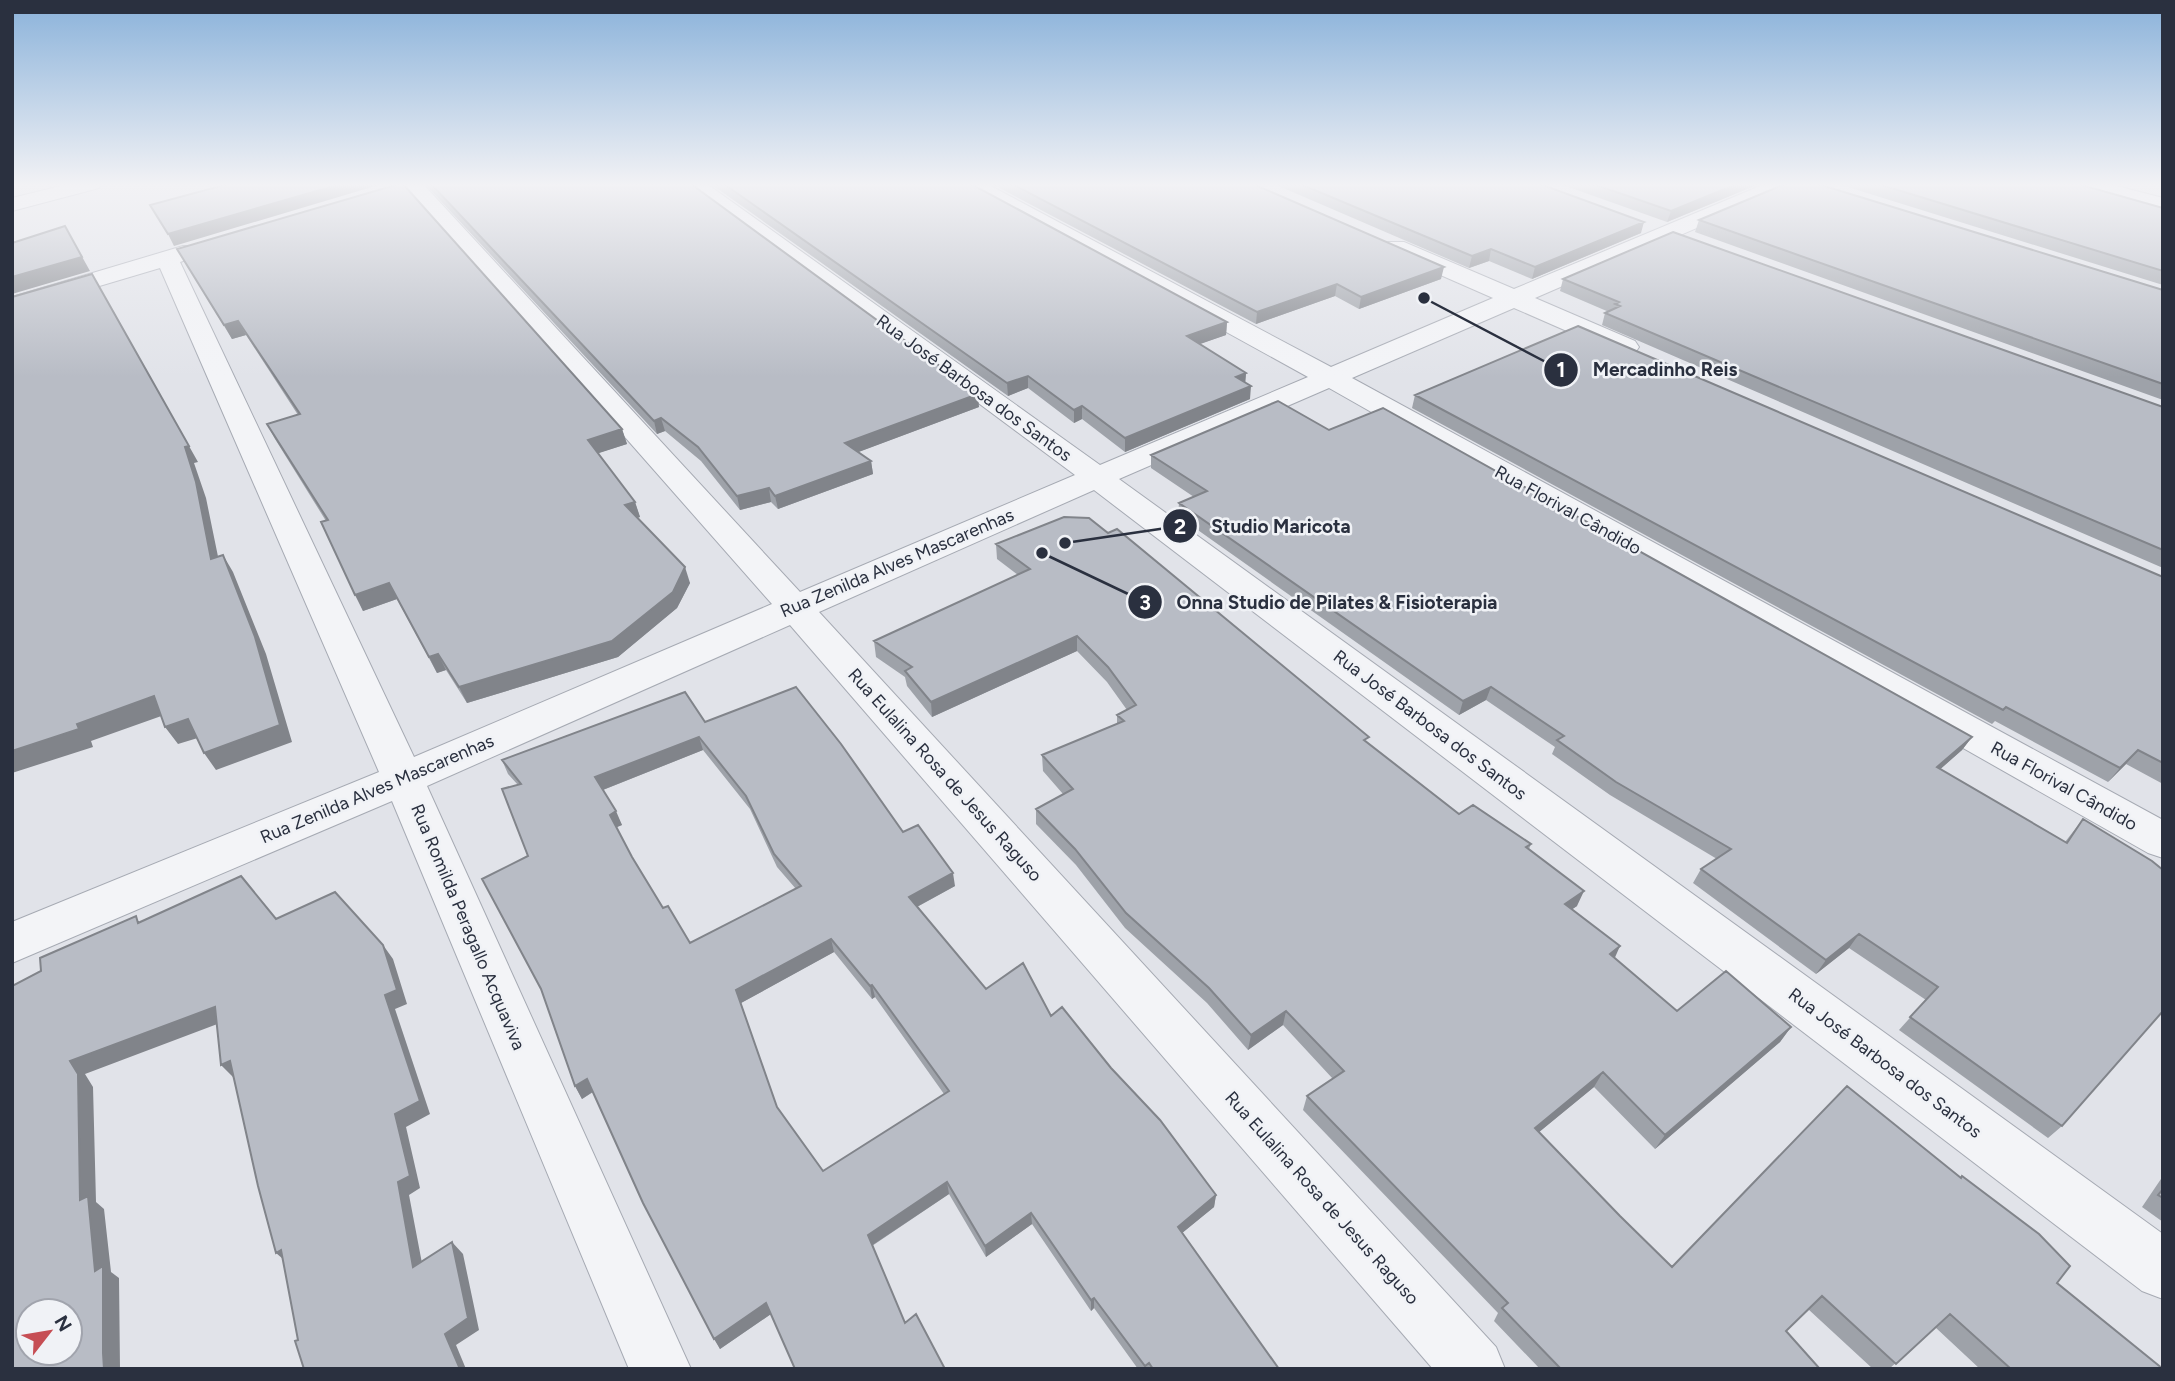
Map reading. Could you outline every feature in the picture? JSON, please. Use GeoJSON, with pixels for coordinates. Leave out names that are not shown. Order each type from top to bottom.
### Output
{"type":"FeatureCollection","features":[{"type":"Feature","properties":{"kind":"street"},"geometry":{"type":"LineString","coordinates":[[12,306],[199,248]]}},
{"type":"Feature","properties":{"kind":"street","name":"Rua Eulalina Rosa de Jesus Raguso"},"geometry":{"type":"LineString","coordinates":[[461,248],[795,607],[1474,1369]]}},
{"type":"Feature","properties":{"kind":"street","name":"Rua José Barbosa dos Santos"},"geometry":{"type":"LineString","coordinates":[[783,248],[1097,477],[2163,1270]]}},
{"type":"Feature","properties":{"kind":"street","name":"Rua Florival Cândido"},"geometry":{"type":"LineString","coordinates":[[1091,248],[1331,378],[2163,841]]}},
{"type":"Feature","properties":{"kind":"street"},"geometry":{"type":"LineString","coordinates":[[1400,248],[1651,358]]}},
{"type":"Feature","properties":{"kind":"street","name":"Rua Zenilda Alves Mascarenhas"},"geometry":{"type":"LineString","coordinates":[[12,943],[403,779],[795,607],[1517,299],[1610,248]]}},
{"type":"Feature","properties":{"kind":"street","name":"Rua Romilda Peragallo Acquaviva"},"geometry":{"type":"LineString","coordinates":[[167,258],[403,779],[660,1369]]}},
{"type":"Feature","properties":{"kind":"building"},"geometry":{"type":"Polygon","coordinates":[[[12,248],[77,248],[82,257],[12,277],[12,248]]]}},
{"type":"Feature","properties":{"kind":"building"},"geometry":{"type":"Polygon","coordinates":[[[461,248],[622,429],[588,440],[635,502],[625,505],[685,567],[673,592],[612,641],[459,687],[438,654],[429,657],[389,583],[355,595],[321,522],[328,520],[267,424],[300,414],[238,321],[224,325],[177,249],[461,248]]]}},
{"type":"Feature","properties":{"kind":"building"},"geometry":{"type":"Polygon","coordinates":[[[492,248],[779,248],[978,394],[845,443],[871,461],[775,496],[769,488],[737,496],[698,447],[661,418],[654,421],[492,248]]]}},
{"type":"Feature","properties":{"kind":"building"},"geometry":{"type":"Polygon","coordinates":[[[816,248],[1091,248],[1227,322],[1187,336],[1246,373],[1236,377],[1251,386],[1125,438],[1082,406],[1074,410],[1028,376],[1007,383],[816,248]]]}},
{"type":"Feature","properties":{"kind":"building"},"geometry":{"type":"Polygon","coordinates":[[[1135,248],[1401,248],[1444,267],[1361,297],[1337,284],[1257,312],[1135,248]]]}},
{"type":"Feature","properties":{"kind":"building"},"geometry":{"type":"Polygon","coordinates":[[[1454,248],[1580,248],[1535,267],[1491,249],[1472,256],[1454,248]]]}},
{"type":"Feature","properties":{"kind":"building"},"geometry":{"type":"Polygon","coordinates":[[[1635,248],[1719,248],[2163,407],[2163,550],[1605,313],[1620,306],[1615,304],[1619,302],[1563,279],[1635,248]]]}},
{"type":"Feature","properties":{"kind":"building"},"geometry":{"type":"Polygon","coordinates":[[[1779,248],[2028,248],[2163,290],[2163,384],[1779,248]]]}},
{"type":"Feature","properties":{"kind":"building"},"geometry":{"type":"Polygon","coordinates":[[[2089,248],[2163,248],[2163,271],[2089,248]]]}},
{"type":"Feature","properties":{"kind":"building"},"geometry":{"type":"Polygon","coordinates":[[[92,274],[189,446],[185,447],[196,482],[211,559],[223,555],[255,637],[280,725],[204,753],[188,719],[165,727],[154,696],[77,724],[79,729],[12,751],[12,297],[92,274]]]}},
{"type":"Feature","properties":{"kind":"building"},"geometry":{"type":"Polygon","coordinates":[[[1578,326],[2163,577],[2163,763],[2138,750],[2120,768],[2006,707],[2003,710],[1415,395],[1578,326]]]}},
{"type":"Feature","properties":{"kind":"building"},"geometry":{"type":"Polygon","coordinates":[[[1278,401],[1329,430],[1383,408],[1972,737],[1937,767],[2067,843],[2083,819],[2152,861],[2163,870],[2163,1011],[2062,1126],[1910,1017],[1938,987],[1859,934],[1826,960],[1701,869],[1731,849],[1616,782],[1557,740],[1564,736],[1491,687],[1463,701],[1179,503],[1207,491],[1151,455],[1278,401]]]}},
{"type":"Feature","properties":{"kind":"building"},"geometry":{"type":"Polygon","coordinates":[[[1064,517],[1089,518],[1108,533],[1117,529],[1369,737],[1364,740],[1459,814],[1473,805],[1531,844],[1526,847],[1584,891],[1565,904],[1620,946],[1610,954],[1677,1011],[1726,971],[1791,1027],[1665,1135],[1603,1072],[1535,1128],[1672,1267],[1847,1086],[1961,1178],[1962,1176],[2039,1234],[2070,1266],[2057,1283],[2163,1369],[2011,1369],[1950,1314],[1896,1364],[1822,1296],[1786,1331],[1820,1369],[1561,1369],[1502,1308],[1508,1303],[1307,1096],[1344,1071],[1286,1011],[1251,1035],[1209,988],[1126,913],[1075,849],[1036,809],[1073,789],[1042,755],[1124,721],[1117,715],[1136,705],[1108,667],[1077,636],[931,702],[905,671],[912,667],[874,641],[1030,569],[996,544],[1064,517]]]}},
{"type":"Feature","properties":{"kind":"building"},"geometry":{"type":"Polygon","coordinates":[[[796,687],[841,744],[903,832],[918,825],[953,873],[909,897],[986,989],[1023,963],[1051,1016],[1062,1007],[1111,1068],[1160,1120],[1216,1195],[1178,1227],[1279,1369],[1153,1369],[1149,1363],[1145,1366],[1094,1298],[1091,1300],[1031,1213],[985,1246],[947,1182],[868,1235],[905,1323],[916,1314],[945,1369],[795,1369],[766,1303],[714,1339],[643,1203],[587,1079],[575,1086],[541,989],[482,879],[528,856],[502,789],[521,784],[502,760],[685,692],[705,722],[796,687]],[[699,737],[595,777],[616,811],[610,815],[632,857],[663,908],[668,906],[690,943],[801,886],[774,854],[746,796],[699,737]],[[831,939],[736,990],[777,1107],[823,1171],[949,1091],[872,985],[870,986],[831,939]]]}},
{"type":"Feature","properties":{"kind":"building"},"geometry":{"type":"Polygon","coordinates":[[[241,876],[276,919],[335,892],[383,945],[397,990],[385,995],[420,1101],[395,1114],[410,1176],[398,1182],[413,1267],[452,1242],[468,1318],[445,1334],[460,1369],[304,1369],[295,1341],[298,1340],[281,1250],[276,1253],[230,1061],[221,1065],[215,1007],[70,1061],[78,1074],[80,1200],[88,1196],[95,1271],[103,1266],[104,1369],[12,1369],[12,986],[41,971],[40,958],[136,916],[138,923],[241,876]]]}},
{"type":"Feature","properties":{"kind":"place","name":"Mercadinho Reis"},"geometry":{"type":"Point","coordinates":[1424,298]}},
{"type":"Feature","properties":{"kind":"place","name":"Studio Maricota"},"geometry":{"type":"Point","coordinates":[1065,543]}},
{"type":"Feature","properties":{"kind":"place","name":"Onna Studio de Pilates & Fisioterapia"},"geometry":{"type":"Point","coordinates":[1042,553]}}]}
